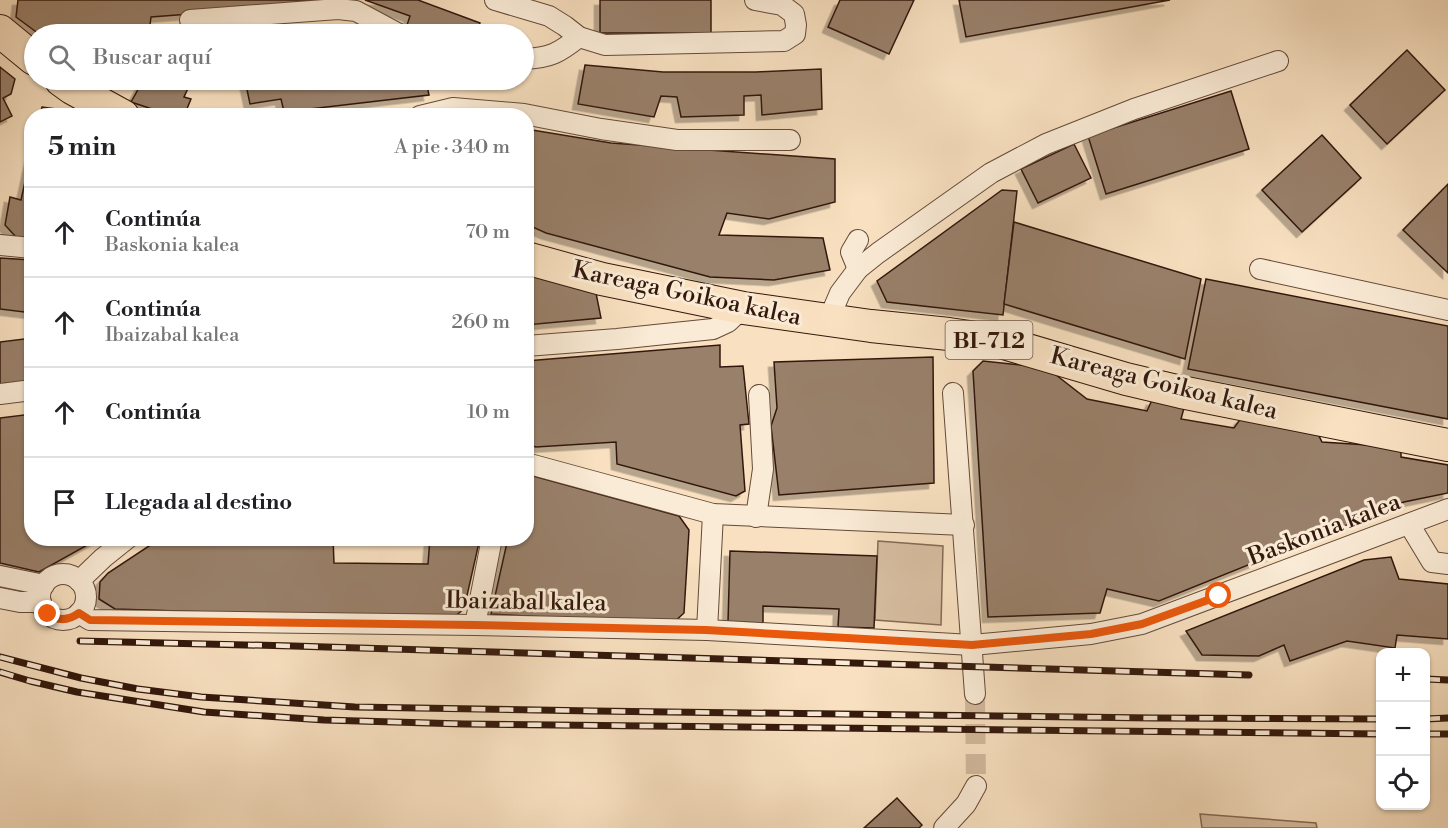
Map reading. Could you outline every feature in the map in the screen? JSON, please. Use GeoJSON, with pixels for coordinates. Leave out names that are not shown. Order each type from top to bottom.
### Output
{"type":"FeatureCollection","features":[{"type":"Feature","properties":{"kind":"main road"},"geometry":{"type":"LineString","coordinates":[[0,31],[24,51]]}},
{"type":"Feature","properties":{"kind":"main road"},"geometry":{"type":"LineString","coordinates":[[76,90],[108,108]]}},
{"type":"Feature","properties":{"kind":"main road","name":"Kareaga Goikoa kalea"},"geometry":{"type":"LineString","coordinates":[[534,260],[602,279],[743,308],[997,341],[1126,379],[1448,445]]}},
{"type":"Feature","properties":{"kind":"street"},"geometry":{"type":"LineString","coordinates":[[495,0],[549,16],[579,37],[605,45],[784,41],[795,34],[794,14],[782,5],[755,0]]}},
{"type":"Feature","properties":{"kind":"street"},"geometry":{"type":"LineString","coordinates":[[190,20],[338,9],[356,11],[380,24]]}},
{"type":"Feature","properties":{"kind":"street"},"geometry":{"type":"LineString","coordinates":[[534,58],[561,51],[579,37]]}},
{"type":"Feature","properties":{"kind":"street"},"geometry":{"type":"LineString","coordinates":[[832,321],[840,293],[858,269],[991,173],[1046,144],[1134,109],[1278,61]]}},
{"type":"Feature","properties":{"kind":"street"},"geometry":{"type":"LineString","coordinates":[[534,116],[676,140],[790,140]]}},
{"type":"Feature","properties":{"kind":"street"},"geometry":{"type":"LineString","coordinates":[[858,240],[851,252],[858,269]]}},
{"type":"Feature","properties":{"kind":"street"},"geometry":{"type":"LineString","coordinates":[[0,245],[24,247]]}},
{"type":"Feature","properties":{"kind":"street"},"geometry":{"type":"LineString","coordinates":[[1260,269],[1448,310]]}},
{"type":"Feature","properties":{"kind":"street"},"geometry":{"type":"LineString","coordinates":[[534,345],[713,329],[728,322],[743,308]]}},
{"type":"Feature","properties":{"kind":"street"},"geometry":{"type":"LineString","coordinates":[[0,394],[24,391]]}},
{"type":"Feature","properties":{"kind":"street"},"geometry":{"type":"LineString","coordinates":[[953,393],[975,694]]}},
{"type":"Feature","properties":{"kind":"street"},"geometry":{"type":"LineString","coordinates":[[756,517],[763,469],[759,394]]}},
{"type":"Feature","properties":{"kind":"street"},"geometry":{"type":"LineString","coordinates":[[534,465],[713,514],[964,525]]}},
{"type":"Feature","properties":{"kind":"street","name":"Baskonia kalea"},"geometry":{"type":"LineString","coordinates":[[972,645],[1091,634],[1142,624],[1448,509]]}},
{"type":"Feature","properties":{"kind":"street"},"geometry":{"type":"LineString","coordinates":[[706,630],[713,514]]}},
{"type":"Feature","properties":{"kind":"street"},"geometry":{"type":"LineString","coordinates":[[1409,524],[1432,562],[1448,564]]}},
{"type":"Feature","properties":{"kind":"street"},"geometry":{"type":"LineString","coordinates":[[80,581],[118,546]]}},
{"type":"Feature","properties":{"kind":"street"},"geometry":{"type":"LineString","coordinates":[[475,625],[490,546]]}},
{"type":"Feature","properties":{"kind":"street"},"geometry":{"type":"LineString","coordinates":[[0,598],[20,602],[42,593],[54,576],[61,574],[80,581],[86,594],[83,608],[67,620],[53,618],[48,614],[42,593]]}},
{"type":"Feature","properties":{"kind":"street"},"geometry":{"type":"LineString","coordinates":[[0,576],[42,593]]}},
{"type":"Feature","properties":{"kind":"street","name":"Ibaizabal kalea"},"geometry":{"type":"LineString","coordinates":[[79,613],[90,620],[706,630],[972,645]]}},
{"type":"Feature","properties":{"kind":"street"},"geometry":{"type":"LineString","coordinates":[[944,828],[966,804],[976,786]]}},
{"type":"Feature","properties":{"kind":"shaded area"},"geometry":{"type":"Polygon","coordinates":[[[878,541],[943,546],[941,625],[875,620],[878,541]]]}},
{"type":"Feature","properties":{"kind":"shaded area"},"geometry":{"type":"Polygon","coordinates":[[[1200,814],[1316,823],[1317,828],[1202,828],[1200,814]]]}},
{"type":"Feature","properties":{"kind":"building"},"geometry":{"type":"Polygon","coordinates":[[[18,0],[350,0],[349,2],[151,17],[150,24],[25,24],[16,17],[18,0]]]}},
{"type":"Feature","properties":{"kind":"building"},"geometry":{"type":"Polygon","coordinates":[[[365,0],[418,0],[480,23],[407,24],[410,16],[365,0]]]}},
{"type":"Feature","properties":{"kind":"building"},"geometry":{"type":"Polygon","coordinates":[[[600,0],[711,0],[711,33],[600,33],[600,0]]]}},
{"type":"Feature","properties":{"kind":"building"},"geometry":{"type":"Polygon","coordinates":[[[840,0],[914,0],[889,54],[828,27],[840,0]]]}},
{"type":"Feature","properties":{"kind":"building"},"geometry":{"type":"Polygon","coordinates":[[[959,0],[1170,0],[966,37],[959,0]]]}},
{"type":"Feature","properties":{"kind":"building"},"geometry":{"type":"Polygon","coordinates":[[[1407,50],[1445,90],[1387,144],[1350,105],[1407,50]]]}},
{"type":"Feature","properties":{"kind":"building"},"geometry":{"type":"Polygon","coordinates":[[[585,65],[663,72],[821,69],[822,109],[762,115],[761,95],[744,96],[744,115],[681,117],[677,97],[661,96],[654,117],[578,104],[585,65]]]}},
{"type":"Feature","properties":{"kind":"building"},"geometry":{"type":"Polygon","coordinates":[[[0,67],[15,79],[11,94],[3,98],[12,116],[0,122],[0,67]]]}},
{"type":"Feature","properties":{"kind":"building"},"geometry":{"type":"Polygon","coordinates":[[[138,90],[187,90],[184,97],[191,99],[187,108],[149,108],[131,102],[138,90]]]}},
{"type":"Feature","properties":{"kind":"building"},"geometry":{"type":"Polygon","coordinates":[[[247,90],[428,90],[429,95],[318,108],[283,108],[281,99],[250,104],[247,90]]]}},
{"type":"Feature","properties":{"kind":"building"},"geometry":{"type":"Polygon","coordinates":[[[1231,91],[1249,149],[1106,194],[1088,136],[1231,91]]]}},
{"type":"Feature","properties":{"kind":"building"},"geometry":{"type":"Polygon","coordinates":[[[534,130],[611,143],[835,159],[835,202],[769,219],[727,213],[719,235],[823,238],[830,270],[774,280],[710,277],[546,233],[534,228],[534,130]]]}},
{"type":"Feature","properties":{"kind":"building"},"geometry":{"type":"Polygon","coordinates":[[[1322,135],[1361,178],[1302,232],[1262,190],[1322,135]]]}},
{"type":"Feature","properties":{"kind":"building"},"geometry":{"type":"Polygon","coordinates":[[[1074,144],[1091,178],[1038,203],[1021,169],[1074,144]]]}},
{"type":"Feature","properties":{"kind":"building"},"geometry":{"type":"Polygon","coordinates":[[[1448,184],[1448,273],[1403,230],[1448,184]]]}},
{"type":"Feature","properties":{"kind":"building"},"geometry":{"type":"Polygon","coordinates":[[[24,186],[24,239],[17,238],[5,225],[10,197],[21,200],[24,186]]]}},
{"type":"Feature","properties":{"kind":"building"},"geometry":{"type":"Polygon","coordinates":[[[1002,190],[1017,191],[1003,315],[887,302],[877,281],[1002,190]]]}},
{"type":"Feature","properties":{"kind":"building"},"geometry":{"type":"Polygon","coordinates":[[[1014,222],[1201,279],[1185,359],[1004,304],[1014,222]]]}},
{"type":"Feature","properties":{"kind":"building"},"geometry":{"type":"Polygon","coordinates":[[[0,258],[24,260],[24,312],[0,309],[0,258]]]}},
{"type":"Feature","properties":{"kind":"building"},"geometry":{"type":"Polygon","coordinates":[[[534,269],[595,288],[601,318],[534,324],[534,269]]]}},
{"type":"Feature","properties":{"kind":"building"},"geometry":{"type":"Polygon","coordinates":[[[1206,279],[1448,326],[1448,419],[1188,369],[1206,279]]]}},
{"type":"Feature","properties":{"kind":"building"},"geometry":{"type":"Polygon","coordinates":[[[24,339],[24,382],[0,384],[0,342],[24,339]]]}},
{"type":"Feature","properties":{"kind":"building"},"geometry":{"type":"Polygon","coordinates":[[[720,345],[720,367],[743,366],[749,424],[740,425],[745,491],[736,496],[617,464],[616,442],[534,446],[534,360],[720,345]]]}},
{"type":"Feature","properties":{"kind":"building"},"geometry":{"type":"Polygon","coordinates":[[[933,357],[934,483],[779,495],[771,426],[777,408],[774,362],[933,357]]]}},
{"type":"Feature","properties":{"kind":"building"},"geometry":{"type":"Polygon","coordinates":[[[983,361],[1047,368],[1087,399],[1147,411],[1152,400],[1184,408],[1181,419],[1234,428],[1241,418],[1318,434],[1322,442],[1368,445],[1401,451],[1401,457],[1448,465],[1448,493],[1404,502],[1159,601],[1107,589],[1100,613],[988,617],[973,371],[983,361]]]}},
{"type":"Feature","properties":{"kind":"building"},"geometry":{"type":"Polygon","coordinates":[[[24,415],[24,546],[86,546],[39,572],[0,563],[0,418],[24,415]]]}},
{"type":"Feature","properties":{"kind":"building"},"geometry":{"type":"Polygon","coordinates":[[[534,476],[679,516],[689,530],[684,613],[672,624],[491,614],[506,546],[534,546],[534,476]]]}},
{"type":"Feature","properties":{"kind":"building"},"geometry":{"type":"Polygon","coordinates":[[[149,546],[333,546],[334,563],[428,564],[429,546],[478,546],[464,609],[450,620],[115,609],[99,599],[100,582],[108,573],[149,546]]]}},
{"type":"Feature","properties":{"kind":"building"},"geometry":{"type":"Polygon","coordinates":[[[730,551],[877,556],[874,628],[838,627],[839,609],[763,606],[763,623],[728,622],[730,551]]]}},
{"type":"Feature","properties":{"kind":"building"},"geometry":{"type":"Polygon","coordinates":[[[1391,557],[1399,579],[1448,584],[1448,639],[1397,635],[1395,648],[1347,641],[1290,661],[1284,645],[1259,656],[1202,655],[1186,631],[1364,560],[1391,557]]]}},
{"type":"Feature","properties":{"kind":"building"},"geometry":{"type":"Polygon","coordinates":[[[897,798],[922,825],[919,828],[864,828],[897,798]]]}},
{"type":"Feature","properties":{"kind":"tunnel"},"geometry":{"type":"LineString","coordinates":[[975,694],[976,786]]}},
{"type":"Feature","properties":{"kind":"railway"},"geometry":{"type":"LineString","coordinates":[[80,641],[1249,675]]}},
{"type":"Feature","properties":{"kind":"railway"},"geometry":{"type":"LineString","coordinates":[[0,657],[81,678],[138,689],[201,697],[355,707],[1376,719]]}},
{"type":"Feature","properties":{"kind":"railway"},"geometry":{"type":"LineString","coordinates":[[0,672],[77,692],[204,712],[324,720],[464,724],[1376,734]]}},
{"type":"Feature","properties":{"kind":"railway"},"geometry":{"type":"LineString","coordinates":[[1430,679],[1448,680]]}},
{"type":"Feature","properties":{"kind":"railway"},"geometry":{"type":"LineString","coordinates":[[1430,719],[1448,718]]}},
{"type":"Feature","properties":{"kind":"railway"},"geometry":{"type":"LineString","coordinates":[[1430,734],[1448,734]]}},
{"type":"Feature","properties":{"kind":"route"},"geometry":{"type":"LineString","coordinates":[[48,614],[53,618],[67,620],[79,613],[90,620],[706,630],[972,645],[1091,634],[1142,624],[1219,596]]}}]}
